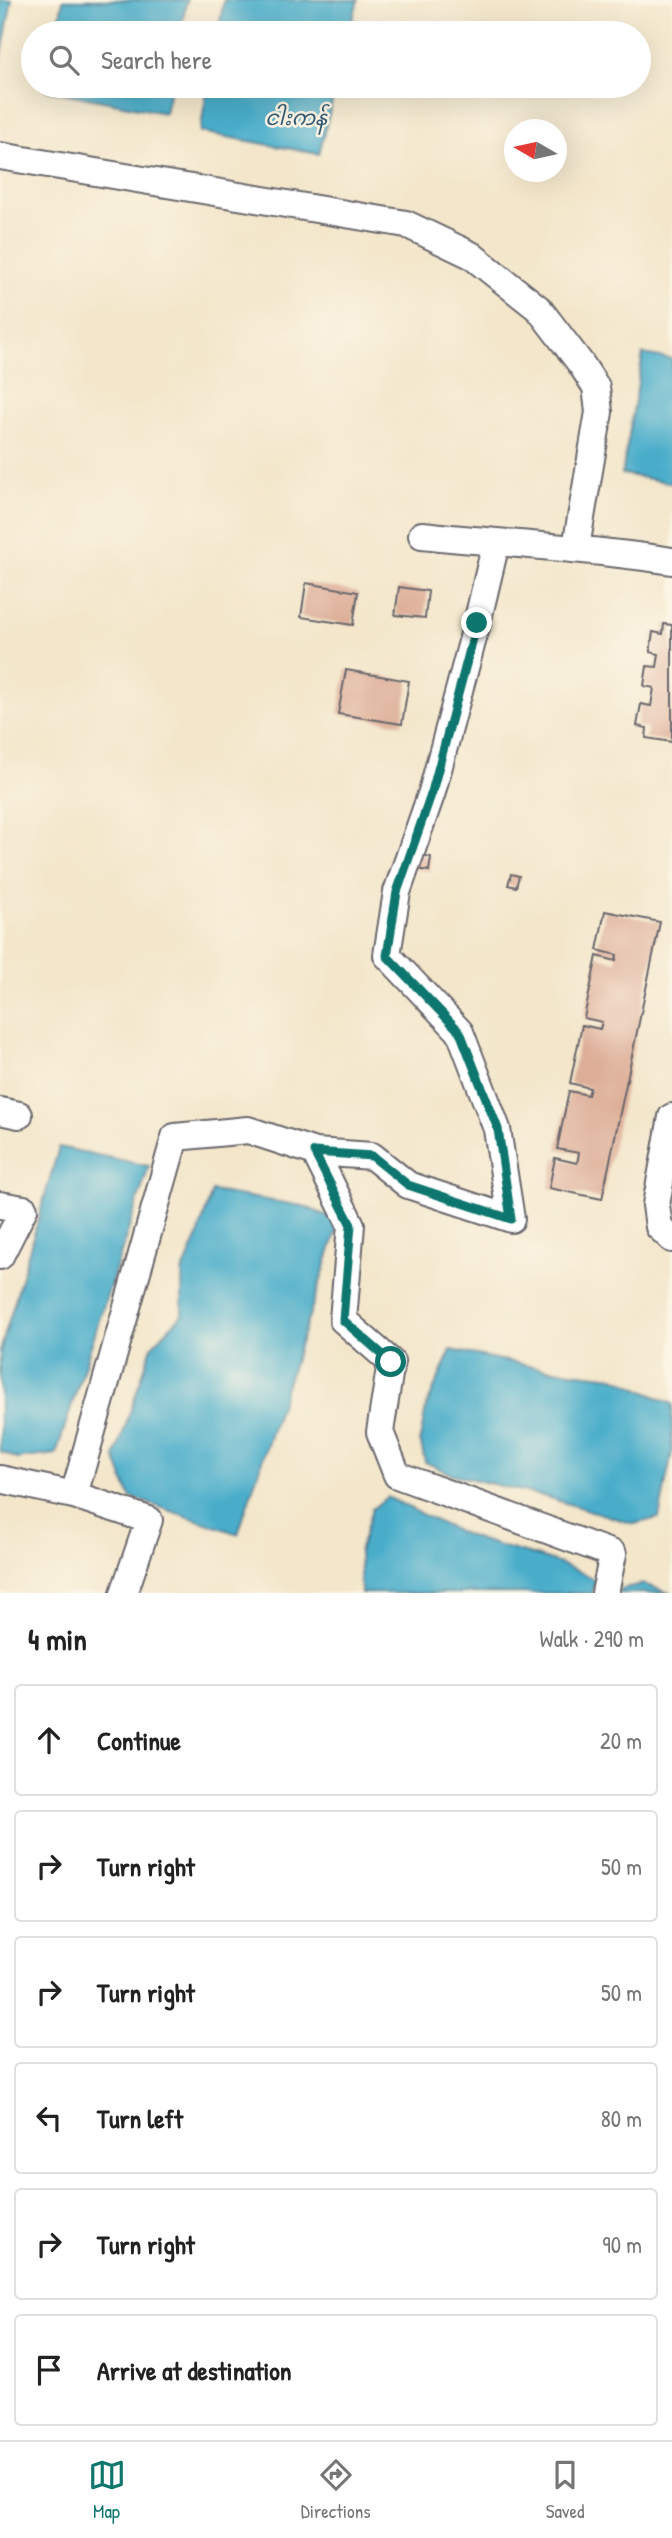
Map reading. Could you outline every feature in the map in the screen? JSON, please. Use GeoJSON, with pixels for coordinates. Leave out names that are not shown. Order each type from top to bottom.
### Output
{"type":"FeatureCollection","features":[{"type":"Feature","properties":{"kind":"street"},"geometry":{"type":"LineString","coordinates":[[0,156],[406,224],[471,255],[539,309],[596,387],[599,412],[576,547]]}},
{"type":"Feature","properties":{"kind":"street"},"geometry":{"type":"LineString","coordinates":[[422,535],[496,543],[576,547],[672,561]]}},
{"type":"Feature","properties":{"kind":"street"},"geometry":{"type":"LineString","coordinates":[[74,1495],[175,1137],[248,1130],[314,1152],[372,1156],[408,1185],[511,1219],[498,1129],[460,1032],[387,956],[397,892],[432,792],[496,543]]}},
{"type":"Feature","properties":{"kind":"street"},"geometry":{"type":"LineString","coordinates":[[672,1116],[656,1205],[659,1227],[672,1239]]}},
{"type":"Feature","properties":{"kind":"street"},"geometry":{"type":"LineString","coordinates":[[314,1152],[351,1225],[343,1320],[391,1362],[380,1432],[397,1475],[613,1555],[605,1593]]}},
{"type":"Feature","properties":{"kind":"street"},"geometry":{"type":"LineString","coordinates":[[0,1205],[24,1209],[0,1256]]}},
{"type":"Feature","properties":{"kind":"street"},"geometry":{"type":"LineString","coordinates":[[0,1479],[74,1495],[149,1520],[124,1593]]}},
{"type":"Feature","properties":{"kind":"water"},"geometry":{"type":"Polygon","coordinates":[[[0,0],[12,0],[0,64],[0,0]]]}},
{"type":"Feature","properties":{"kind":"water"},"geometry":{"type":"Polygon","coordinates":[[[63,0],[187,0],[183,21],[59,21],[63,0]]]}},
{"type":"Feature","properties":{"kind":"water"},"geometry":{"type":"Polygon","coordinates":[[[224,0],[358,0],[352,21],[220,21],[224,0]]]}},
{"type":"Feature","properties":{"kind":"water"},"geometry":{"type":"Polygon","coordinates":[[[87,98],[168,98],[165,113],[87,98]]]}},
{"type":"Feature","properties":{"kind":"water","name":"ငါးကန်"},"geometry":{"type":"Polygon","coordinates":[[[206,98],[333,98],[319,154],[200,132],[206,98]]]}},
{"type":"Feature","properties":{"kind":"water"},"geometry":{"type":"Polygon","coordinates":[[[643,354],[672,359],[672,483],[622,474],[643,354]]]}},
{"type":"Feature","properties":{"kind":"water"},"geometry":{"type":"Polygon","coordinates":[[[59,1147],[149,1166],[56,1454],[17,1459],[0,1451],[0,1352],[59,1147]]]}},
{"type":"Feature","properties":{"kind":"water"},"geometry":{"type":"Polygon","coordinates":[[[212,1191],[303,1206],[340,1221],[238,1534],[130,1497],[115,1457],[152,1346],[182,1315],[182,1273],[198,1236],[212,1191]]]}},
{"type":"Feature","properties":{"kind":"water"},"geometry":{"type":"Polygon","coordinates":[[[451,1350],[547,1369],[614,1377],[672,1404],[672,1452],[659,1518],[634,1524],[546,1497],[451,1474],[425,1462],[420,1440],[426,1407],[451,1350]]]}},
{"type":"Feature","properties":{"kind":"water"},"geometry":{"type":"Polygon","coordinates":[[[387,1497],[472,1537],[581,1572],[595,1580],[592,1593],[361,1593],[359,1552],[372,1509],[387,1497]]]}},
{"type":"Feature","properties":{"kind":"water"},"geometry":{"type":"Polygon","coordinates":[[[642,1584],[670,1593],[619,1593],[620,1589],[642,1584]]]}},
{"type":"Feature","properties":{"kind":"building"},"geometry":{"type":"Polygon","coordinates":[[[306,583],[358,592],[353,625],[301,617],[306,583]]]}},
{"type":"Feature","properties":{"kind":"building"},"geometry":{"type":"Polygon","coordinates":[[[399,587],[428,591],[425,618],[395,615],[399,587]]]}},
{"type":"Feature","properties":{"kind":"building"},"geometry":{"type":"Polygon","coordinates":[[[664,624],[672,625],[672,742],[646,738],[647,728],[637,726],[641,704],[651,706],[654,688],[644,686],[647,666],[657,667],[659,654],[650,652],[653,632],[663,634],[664,624]]]}},
{"type":"Feature","properties":{"kind":"building"},"geometry":{"type":"Polygon","coordinates":[[[346,670],[409,681],[402,724],[338,714],[346,670]]]}},
{"type":"Feature","properties":{"kind":"building"},"geometry":{"type":"Polygon","coordinates":[[[414,854],[431,857],[429,871],[411,868],[414,854]]]}},
{"type":"Feature","properties":{"kind":"building"},"geometry":{"type":"Polygon","coordinates":[[[511,874],[519,876],[516,887],[508,885],[511,874]]]}},
{"type":"Feature","properties":{"kind":"building"},"geometry":{"type":"Polygon","coordinates":[[[605,911],[660,922],[602,1199],[549,1188],[555,1158],[577,1163],[579,1153],[557,1149],[569,1091],[588,1095],[590,1088],[570,1083],[582,1025],[600,1029],[602,1022],[584,1018],[597,956],[616,961],[617,955],[597,950],[605,911]]]}},
{"type":"Feature","properties":{"kind":"route"},"geometry":{"type":"LineString","coordinates":[[391,1362],[343,1320],[351,1225],[314,1152],[372,1156],[408,1185],[511,1219],[498,1129],[460,1032],[387,956],[397,892],[432,792],[477,623]]}}]}
